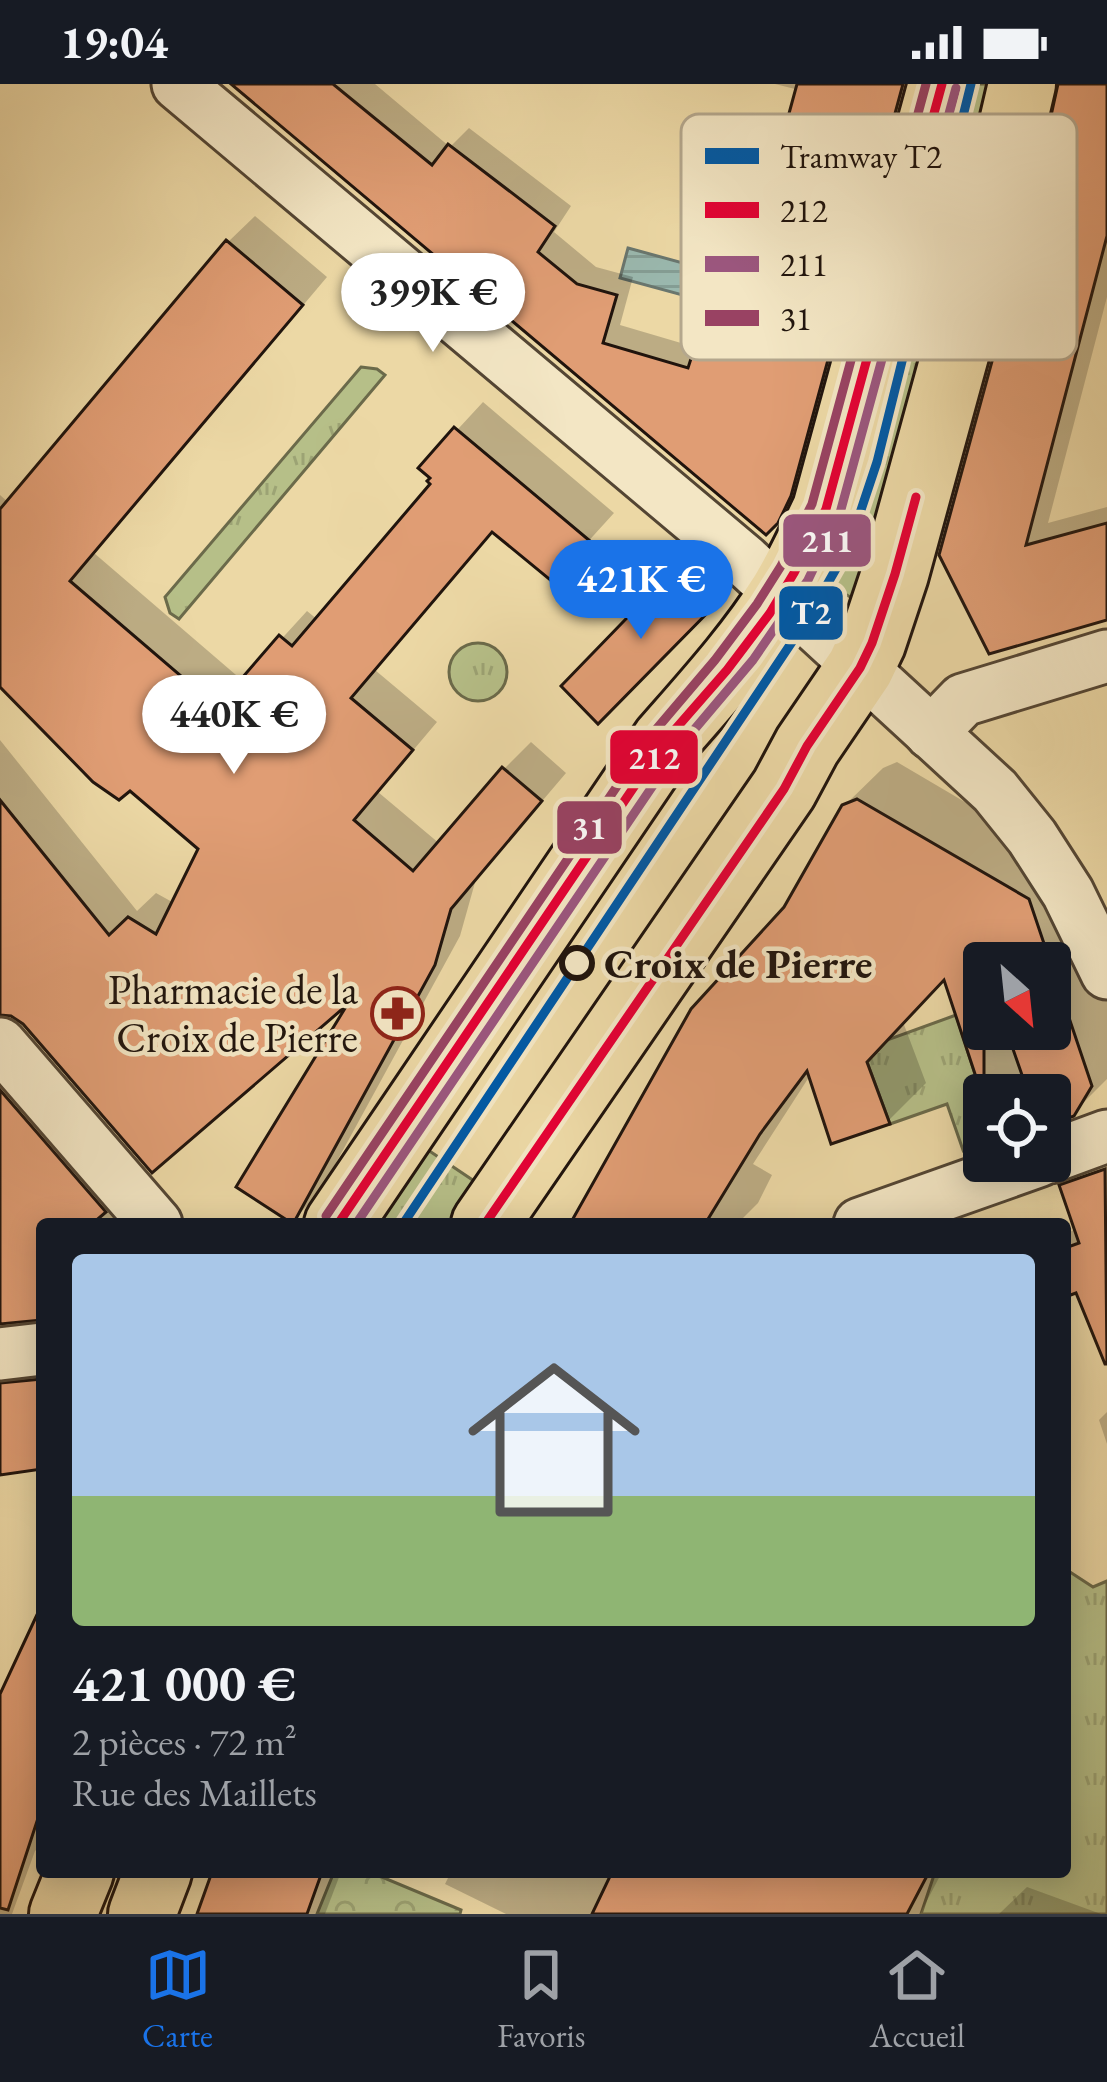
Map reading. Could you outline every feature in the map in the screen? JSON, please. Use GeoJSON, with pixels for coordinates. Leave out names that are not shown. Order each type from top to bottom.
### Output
{"type":"FeatureCollection","features":[{"type":"Feature","properties":{"kind":"main road"},"geometry":{"type":"LineString","coordinates":[[934,114],[942,84]]}},
{"type":"Feature","properties":{"kind":"main road"},"geometry":{"type":"LineString","coordinates":[[1015,114],[1022,84]]}},
{"type":"Feature","properties":{"kind":"main road"},"geometry":{"type":"LineString","coordinates":[[342,1218],[665,741],[720,678],[782,594],[826,509],[867,360]]}},
{"type":"Feature","properties":{"kind":"main road"},"geometry":{"type":"LineString","coordinates":[[489,1218],[771,808],[860,668],[901,552],[954,360]]}},
{"type":"Feature","properties":{"kind":"main road"},"geometry":{"type":"LineString","coordinates":[[63,1914],[78,1878]]}},
{"type":"Feature","properties":{"kind":"main road"},"geometry":{"type":"LineString","coordinates":[[142,1914],[156,1878]]}},
{"type":"Feature","properties":{"kind":"street"},"geometry":{"type":"LineString","coordinates":[[178,84],[782,594],[995,791],[1068,893],[1107,973]]}},
{"type":"Feature","properties":{"kind":"street"},"geometry":{"type":"LineString","coordinates":[[931,733],[962,700],[1107,656]]}},
{"type":"Feature","properties":{"kind":"street"},"geometry":{"type":"LineString","coordinates":[[0,1044],[151,1218]]}},
{"type":"Feature","properties":{"kind":"street"},"geometry":{"type":"LineString","coordinates":[[1071,1149],[1107,1136]]}},
{"type":"Feature","properties":{"kind":"street"},"geometry":{"type":"LineString","coordinates":[[877,1218],[979,1182]]}},
{"type":"Feature","properties":{"kind":"street"},"geometry":{"type":"LineString","coordinates":[[0,1354],[36,1350]]}},
{"type":"Feature","properties":{"kind":"green space"},"geometry":{"type":"Polygon","coordinates":[[[961,84],[999,84],[991,114],[952,114],[961,84]]]}},
{"type":"Feature","properties":{"kind":"green space"},"geometry":{"type":"Polygon","coordinates":[[[882,360],[926,360],[873,558],[852,598],[819,579],[882,360]]]}},
{"type":"Feature","properties":{"kind":"green space"},"geometry":{"type":"Polygon","coordinates":[[[361,367],[385,375],[179,619],[170,613],[165,597],[361,367]]]}},
{"type":"Feature","properties":{"kind":"green space"},"geometry":{"type":"Polygon","coordinates":[[[478,643],[498,652],[507,672],[498,692],[478,701],[458,692],[449,672],[458,652],[478,643]]]}},
{"type":"Feature","properties":{"kind":"green space"},"geometry":{"type":"Polygon","coordinates":[[[956,1015],[963,1050],[967,1050],[975,1074],[963,1074],[963,1150],[947,1104],[890,1124],[867,1062],[887,1040],[956,1015]]]}},
{"type":"Feature","properties":{"kind":"green space"},"geometry":{"type":"Polygon","coordinates":[[[419,1144],[486,1189],[466,1218],[375,1218],[419,1144]]]}},
{"type":"Feature","properties":{"kind":"green space"},"geometry":{"type":"Polygon","coordinates":[[[1071,1573],[1093,1587],[1107,1581],[1107,1914],[921,1914],[933,1878],[1071,1878],[1071,1573]]]}},
{"type":"Feature","properties":{"kind":"green space"},"geometry":{"type":"Polygon","coordinates":[[[332,1878],[384,1878],[461,1910],[460,1914],[317,1914],[332,1878]]]}},
{"type":"Feature","properties":{"kind":"water"},"geometry":{"type":"Polygon","coordinates":[[[628,248],[681,262],[681,295],[620,278],[628,248]]]}},
{"type":"Feature","properties":{"kind":"building"},"geometry":{"type":"Polygon","coordinates":[[[231,84],[333,84],[432,165],[448,144],[555,226],[538,252],[577,284],[617,295],[603,343],[688,368],[691,360],[828,360],[791,496],[778,523],[766,535],[231,84]]]}},
{"type":"Feature","properties":{"kind":"building"},"geometry":{"type":"Polygon","coordinates":[[[797,84],[903,84],[895,114],[789,114],[797,84]]]}},
{"type":"Feature","properties":{"kind":"building"},"geometry":{"type":"Polygon","coordinates":[[[1058,84],[1107,84],[1107,236],[1077,350],[1077,114],[1051,114],[1058,84]]]}},
{"type":"Feature","properties":{"kind":"building"},"geometry":{"type":"Polygon","coordinates":[[[226,240],[303,305],[70,581],[217,707],[279,635],[292,646],[430,484],[418,468],[454,427],[590,541],[554,583],[492,532],[351,698],[413,750],[354,820],[413,871],[502,767],[542,801],[451,909],[435,965],[296,1218],[284,1218],[236,1187],[347,1005],[152,1173],[23,1024],[0,1015],[0,800],[109,935],[128,917],[156,934],[198,849],[130,791],[119,800],[93,782],[0,687],[0,509],[226,240]]]}},
{"type":"Feature","properties":{"kind":"building"},"geometry":{"type":"Polygon","coordinates":[[[992,360],[1074,360],[1026,545],[1107,523],[1107,620],[989,654],[939,555],[992,360]]]}},
{"type":"Feature","properties":{"kind":"building"},"geometry":{"type":"Polygon","coordinates":[[[682,561],[721,599],[598,724],[561,686],[682,561]]]}},
{"type":"Feature","properties":{"kind":"building"},"geometry":{"type":"Polygon","coordinates":[[[857,799],[1029,899],[1043,942],[963,942],[963,1038],[944,980],[867,1062],[890,1124],[831,1144],[807,1071],[760,1134],[709,1218],[573,1218],[691,1009],[784,907],[842,805],[857,799]]]}},
{"type":"Feature","properties":{"kind":"building"},"geometry":{"type":"Polygon","coordinates":[[[1071,1024],[1092,1086],[1071,1117],[1071,1074],[1022,1074],[1013,1050],[1071,1050],[1071,1024]]]}},
{"type":"Feature","properties":{"kind":"building"},"geometry":{"type":"Polygon","coordinates":[[[967,1050],[984,1050],[984,1074],[975,1074],[967,1050]]]}},
{"type":"Feature","properties":{"kind":"building"},"geometry":{"type":"Polygon","coordinates":[[[0,1090],[106,1212],[99,1218],[36,1218],[36,1321],[0,1324],[0,1090]]]}},
{"type":"Feature","properties":{"kind":"building"},"geometry":{"type":"Polygon","coordinates":[[[1105,1169],[1107,1364],[1076,1293],[1071,1295],[1071,1246],[1079,1243],[1059,1185],[1105,1169]]]}},
{"type":"Feature","properties":{"kind":"building"},"geometry":{"type":"Polygon","coordinates":[[[36,1380],[36,1470],[0,1475],[0,1383],[36,1380]]]}},
{"type":"Feature","properties":{"kind":"building"},"geometry":{"type":"Polygon","coordinates":[[[36,1617],[36,1824],[8,1910],[0,1908],[0,1694],[36,1617]]]}},
{"type":"Feature","properties":{"kind":"building"},"geometry":{"type":"Polygon","coordinates":[[[210,1878],[320,1878],[307,1914],[197,1914],[210,1878]]]}},
{"type":"Feature","properties":{"kind":"building"},"geometry":{"type":"Polygon","coordinates":[[[609,1878],[926,1878],[907,1914],[592,1914],[609,1878]]]}},
{"type":"Feature","properties":{"kind":"tram line","name":"T2"},"geometry":{"type":"LineString","coordinates":[[964,114],[971,84]]}},
{"type":"Feature","properties":{"kind":"tram line","name":"T2"},"geometry":{"type":"LineString","coordinates":[[407,1218],[808,618],[849,546],[877,462],[902,360]]}},
{"type":"Feature","properties":{"kind":"transit line","name":"31"},"geometry":{"type":"LineString","coordinates":[[918,114],[926,84]]}},
{"type":"Feature","properties":{"kind":"transit line","name":"212"},"geometry":{"type":"LineString","coordinates":[[934,114],[942,84]]}},
{"type":"Feature","properties":{"kind":"transit line","name":"211"},"geometry":{"type":"LineString","coordinates":[[949,114],[956,88]]}},
{"type":"Feature","properties":{"kind":"transit line","name":"31"},"geometry":{"type":"LineString","coordinates":[[326,1216],[653,733],[715,660],[781,566],[812,504],[851,360]]}},
{"type":"Feature","properties":{"kind":"transit line","name":"212"},"geometry":{"type":"LineString","coordinates":[[342,1218],[665,741],[770,613],[826,509],[867,360]]}},
{"type":"Feature","properties":{"kind":"transit line","name":"211"},"geometry":{"type":"LineString","coordinates":[[360,1218],[677,750],[753,660],[808,580],[840,513],[882,360]]}},
{"type":"Feature","properties":{"kind":"transit line","name":"212"},"geometry":{"type":"LineString","coordinates":[[489,1218],[784,789],[860,668],[895,574],[916,497]]}},
{"type":"Feature","properties":{"kind":"place","name":"Croix de Pierre"},"geometry":{"type":"Point","coordinates":[577,963]}},
{"type":"Feature","properties":{"kind":"place","name":"Pharmacie de la Croix de Pierre"},"geometry":{"type":"Point","coordinates":[397,1013]}}]}
